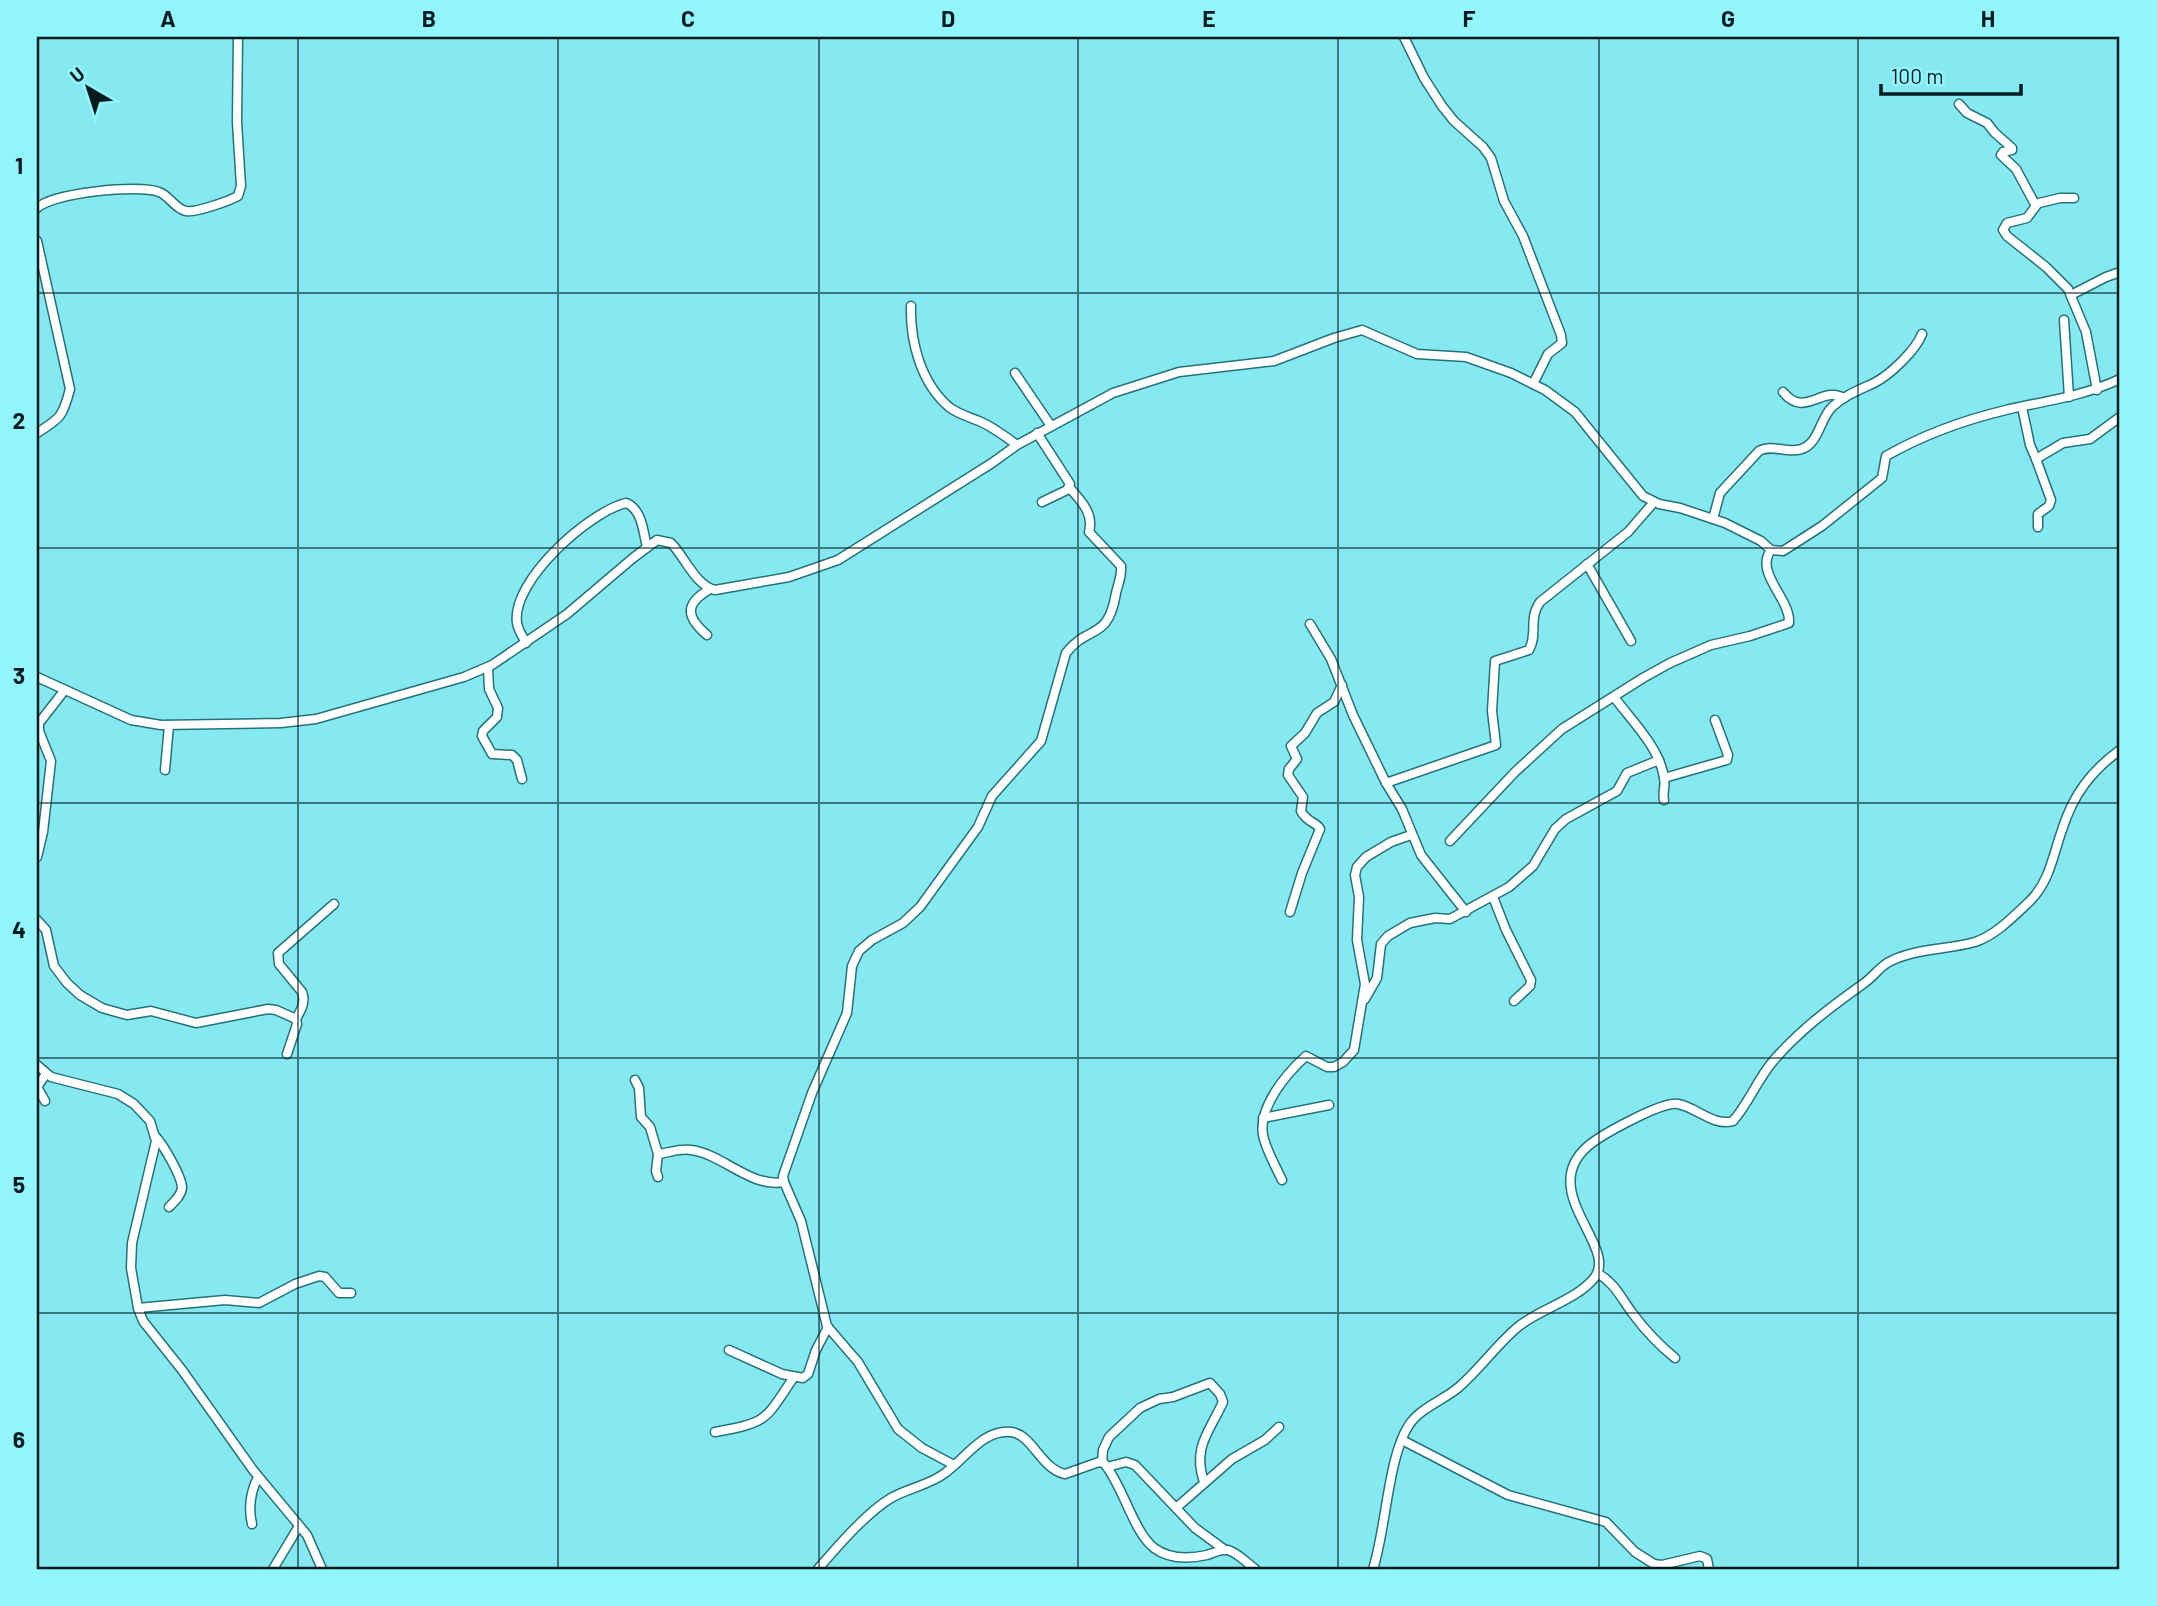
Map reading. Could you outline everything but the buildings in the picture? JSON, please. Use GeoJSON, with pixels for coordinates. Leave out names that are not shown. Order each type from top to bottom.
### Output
{"type":"FeatureCollection","features":[{"type":"Feature","properties":{"kind":"street"},"geometry":{"type":"LineString","coordinates":[[37,208],[53,200],[115,189],[156,191],[179,208],[190,212],[238,196],[242,186],[237,122],[238,37]]}},
{"type":"Feature","properties":{"kind":"street"},"geometry":{"type":"LineString","coordinates":[[1404,37],[1424,78],[1447,113],[1491,158],[1504,201],[1523,236],[1561,335],[1562,344],[1548,354],[1533,384]]}},
{"type":"Feature","properties":{"kind":"street"},"geometry":{"type":"LineString","coordinates":[[1959,104],[1967,113],[1987,123],[1994,133],[2010,145],[2012,150],[2001,155],[2016,169],[2036,208],[2030,216],[2007,223],[2003,232],[2059,277],[2071,295],[2086,332],[2097,390]]}},
{"type":"Feature","properties":{"kind":"street"},"geometry":{"type":"LineString","coordinates":[[2035,204],[2060,198],[2074,198]]}},
{"type":"Feature","properties":{"kind":"street"},"geometry":{"type":"LineString","coordinates":[[37,241],[70,389],[64,411],[52,424],[37,433]]}},
{"type":"Feature","properties":{"kind":"street"},"geometry":{"type":"LineString","coordinates":[[2071,295],[2120,272]]}},
{"type":"Feature","properties":{"kind":"street"},"geometry":{"type":"LineString","coordinates":[[911,306],[918,360],[933,388],[949,407],[990,427],[1017,445]]}},
{"type":"Feature","properties":{"kind":"street"},"geometry":{"type":"LineString","coordinates":[[2064,320],[2069,397]]}},
{"type":"Feature","properties":{"kind":"street"},"geometry":{"type":"LineString","coordinates":[[37,677],[131,720],[169,725],[281,723],[316,719],[464,677],[488,667],[567,614],[657,540],[671,543],[697,577],[710,589],[720,590],[789,577],[838,560],[1017,445],[1113,393],[1180,372],[1274,361],[1362,330],[1418,354],[1466,357],[1533,384],[1575,411],[1643,496],[1654,502],[1713,519],[1761,541],[1771,550],[1783,551],[1822,526],[1882,478],[1886,456],[1901,448],[1931,433],[1976,418],[2097,390],[2120,379]]}},
{"type":"Feature","properties":{"kind":"street"},"geometry":{"type":"LineString","coordinates":[[1713,519],[1720,494],[1759,451],[1797,450],[1810,444],[1827,412],[1844,398],[1876,382],[1913,351],[1922,334]]}},
{"type":"Feature","properties":{"kind":"street"},"geometry":{"type":"LineString","coordinates":[[1015,373],[1051,426]]}},
{"type":"Feature","properties":{"kind":"street"},"geometry":{"type":"LineString","coordinates":[[1783,392],[1790,400],[1799,403],[1831,395],[1844,398]]}},
{"type":"Feature","properties":{"kind":"street"},"geometry":{"type":"LineString","coordinates":[[2022,407],[2030,445],[2051,500],[2049,506],[2038,514],[2038,527]]}},
{"type":"Feature","properties":{"kind":"street"},"geometry":{"type":"LineString","coordinates":[[2036,459],[2063,443],[2090,439],[2120,417]]}},
{"type":"Feature","properties":{"kind":"street"},"geometry":{"type":"LineString","coordinates":[[954,1465],[922,1448],[898,1429],[858,1362],[828,1327],[801,1221],[783,1182],[784,1170],[812,1093],[847,1013],[852,965],[859,951],[911,916],[935,887],[978,827],[992,796],[1041,741],[1066,653],[1101,629],[1115,606],[1121,566],[1089,532],[1091,518],[1087,509],[1069,486],[1037,433]]}},
{"type":"Feature","properties":{"kind":"street"},"geometry":{"type":"LineString","coordinates":[[1042,502],[1069,486]]}},
{"type":"Feature","properties":{"kind":"street"},"geometry":{"type":"LineString","coordinates":[[1386,783],[1496,745],[1492,710],[1495,662],[1529,650],[1537,605],[1556,587],[1628,532],[1654,502]]}},
{"type":"Feature","properties":{"kind":"street"},"geometry":{"type":"LineString","coordinates":[[526,643],[517,620],[521,602],[533,576],[549,555],[574,533],[603,513],[626,503],[634,507],[638,514],[647,547]]}},
{"type":"Feature","properties":{"kind":"street"},"geometry":{"type":"LineString","coordinates":[[1450,841],[1546,742],[1562,729],[1643,678],[1711,645],[1789,623],[1785,603],[1772,582],[1767,565],[1767,555],[1771,550]]}},
{"type":"Feature","properties":{"kind":"street"},"geometry":{"type":"LineString","coordinates":[[1587,564],[1631,641]]}},
{"type":"Feature","properties":{"kind":"street"},"geometry":{"type":"LineString","coordinates":[[707,635],[692,619],[691,608],[696,598],[710,589]]}},
{"type":"Feature","properties":{"kind":"street"},"geometry":{"type":"LineString","coordinates":[[1310,624],[1331,659],[1353,715],[1386,783],[1402,809],[1421,855],[1466,912]]}},
{"type":"Feature","properties":{"kind":"street"},"geometry":{"type":"LineString","coordinates":[[488,667],[489,689],[498,708],[497,717],[483,731],[482,736],[492,754],[512,755],[517,760],[522,779]]}},
{"type":"Feature","properties":{"kind":"street"},"geometry":{"type":"LineString","coordinates":[[1290,912],[1320,829],[1317,824],[1310,823],[1301,811],[1303,797],[1288,775],[1289,769],[1297,760],[1291,746],[1305,733],[1317,713],[1334,702],[1342,685]]}},
{"type":"Feature","properties":{"kind":"street"},"geometry":{"type":"LineString","coordinates":[[37,857],[43,832],[51,761],[38,729],[41,718],[64,691]]}},
{"type":"Feature","properties":{"kind":"street"},"geometry":{"type":"LineString","coordinates":[[1614,697],[1660,760],[1664,778],[1664,800]]}},
{"type":"Feature","properties":{"kind":"street"},"geometry":{"type":"LineString","coordinates":[[1664,778],[1727,760],[1728,755],[1715,719]]}},
{"type":"Feature","properties":{"kind":"street"},"geometry":{"type":"LineString","coordinates":[[164,770],[169,725]]}},
{"type":"Feature","properties":{"kind":"street"},"geometry":{"type":"LineString","coordinates":[[1373,1569],[1402,1440],[1413,1419],[1458,1388],[1520,1325],[1582,1287],[1597,1273],[1600,1256],[1573,1198],[1571,1173],[1578,1155],[1590,1143],[1630,1121],[1671,1104],[1681,1105],[1723,1122],[1733,1121],[1774,1060],[1805,1029],[1877,971],[1896,960],[1987,937],[2039,892],[2052,864],[2070,807],[2087,778],[2120,751]]}},
{"type":"Feature","properties":{"kind":"street"},"geometry":{"type":"LineString","coordinates":[[1362,1004],[1377,978],[1381,944],[1388,936],[1410,923],[1435,918],[1450,919],[1493,897],[1534,866],[1555,830],[1566,819],[1617,791],[1627,773],[1660,760]]}},
{"type":"Feature","properties":{"kind":"street"},"geometry":{"type":"LineString","coordinates":[[1282,1180],[1266,1147],[1263,1118],[1287,1076],[1306,1056],[1330,1068],[1339,1065],[1354,1050],[1365,984],[1357,940],[1357,867],[1366,857],[1391,842],[1411,835]]}},
{"type":"Feature","properties":{"kind":"street"},"geometry":{"type":"LineString","coordinates":[[1493,897],[1531,980],[1530,986],[1514,1001]]}},
{"type":"Feature","properties":{"kind":"street"},"geometry":{"type":"LineString","coordinates":[[287,1054],[304,997],[279,964],[278,953],[334,904]]}},
{"type":"Feature","properties":{"kind":"street"},"geometry":{"type":"LineString","coordinates":[[37,920],[46,930],[54,967],[80,995],[102,1008],[127,1015],[151,1011],[196,1023],[268,1009],[296,1019]]}},
{"type":"Feature","properties":{"kind":"street"},"geometry":{"type":"LineString","coordinates":[[37,1065],[46,1074],[118,1094],[142,1111],[150,1122],[156,1141],[132,1243],[131,1268],[138,1308],[144,1321],[258,1477],[312,1543],[322,1569]]}},
{"type":"Feature","properties":{"kind":"street"},"geometry":{"type":"LineString","coordinates":[[45,1101],[37,1087],[46,1074]]}},
{"type":"Feature","properties":{"kind":"street"},"geometry":{"type":"LineString","coordinates":[[635,1080],[639,1088],[641,1117],[650,1127],[658,1154],[658,1177]]}},
{"type":"Feature","properties":{"kind":"street"},"geometry":{"type":"LineString","coordinates":[[1263,1118],[1329,1105]]}},
{"type":"Feature","properties":{"kind":"street"},"geometry":{"type":"LineString","coordinates":[[155,1136],[164,1145],[182,1185],[180,1195],[169,1207]]}},
{"type":"Feature","properties":{"kind":"street"},"geometry":{"type":"LineString","coordinates":[[658,1154],[690,1149],[763,1182],[783,1182]]}},
{"type":"Feature","properties":{"kind":"street"},"geometry":{"type":"LineString","coordinates":[[1597,1273],[1608,1279],[1656,1341],[1675,1358]]}},
{"type":"Feature","properties":{"kind":"street"},"geometry":{"type":"LineString","coordinates":[[138,1308],[219,1300],[259,1303],[295,1284],[321,1276],[339,1293],[351,1293]]}},
{"type":"Feature","properties":{"kind":"street"},"geometry":{"type":"LineString","coordinates":[[729,1350],[782,1374],[803,1378],[808,1374],[828,1327]]}},
{"type":"Feature","properties":{"kind":"street"},"geometry":{"type":"LineString","coordinates":[[715,1432],[747,1426],[765,1418],[777,1405],[794,1377]]}},
{"type":"Feature","properties":{"kind":"street"},"geometry":{"type":"LineString","coordinates":[[1204,1482],[1200,1465],[1202,1444],[1223,1402],[1210,1383],[1173,1397],[1159,1399],[1140,1409],[1109,1437],[1103,1450],[1105,1464],[1152,1546],[1174,1557],[1202,1556],[1225,1550]]}},
{"type":"Feature","properties":{"kind":"street"},"geometry":{"type":"LineString","coordinates":[[1177,1508],[1232,1459],[1265,1440],[1279,1427]]}},
{"type":"Feature","properties":{"kind":"street"},"geometry":{"type":"LineString","coordinates":[[818,1569],[874,1510],[892,1497],[943,1475],[992,1435],[1012,1432],[1023,1437],[1060,1473],[1105,1464],[1135,1465],[1195,1528],[1255,1569]]}},
{"type":"Feature","properties":{"kind":"street"},"geometry":{"type":"LineString","coordinates":[[1402,1440],[1508,1495],[1606,1522],[1642,1558],[1656,1565],[1703,1556],[1709,1569]]}},
{"type":"Feature","properties":{"kind":"street"},"geometry":{"type":"LineString","coordinates":[[252,1524],[249,1513],[250,1497],[258,1477]]}},
{"type":"Feature","properties":{"kind":"street"},"geometry":{"type":"LineString","coordinates":[[273,1569],[292,1541],[299,1525]]}},
{"type":"Feature","properties":{"kind":"street"},"geometry":{"type":"LineString","coordinates":[[281,1556],[284,1569]]}}]}
